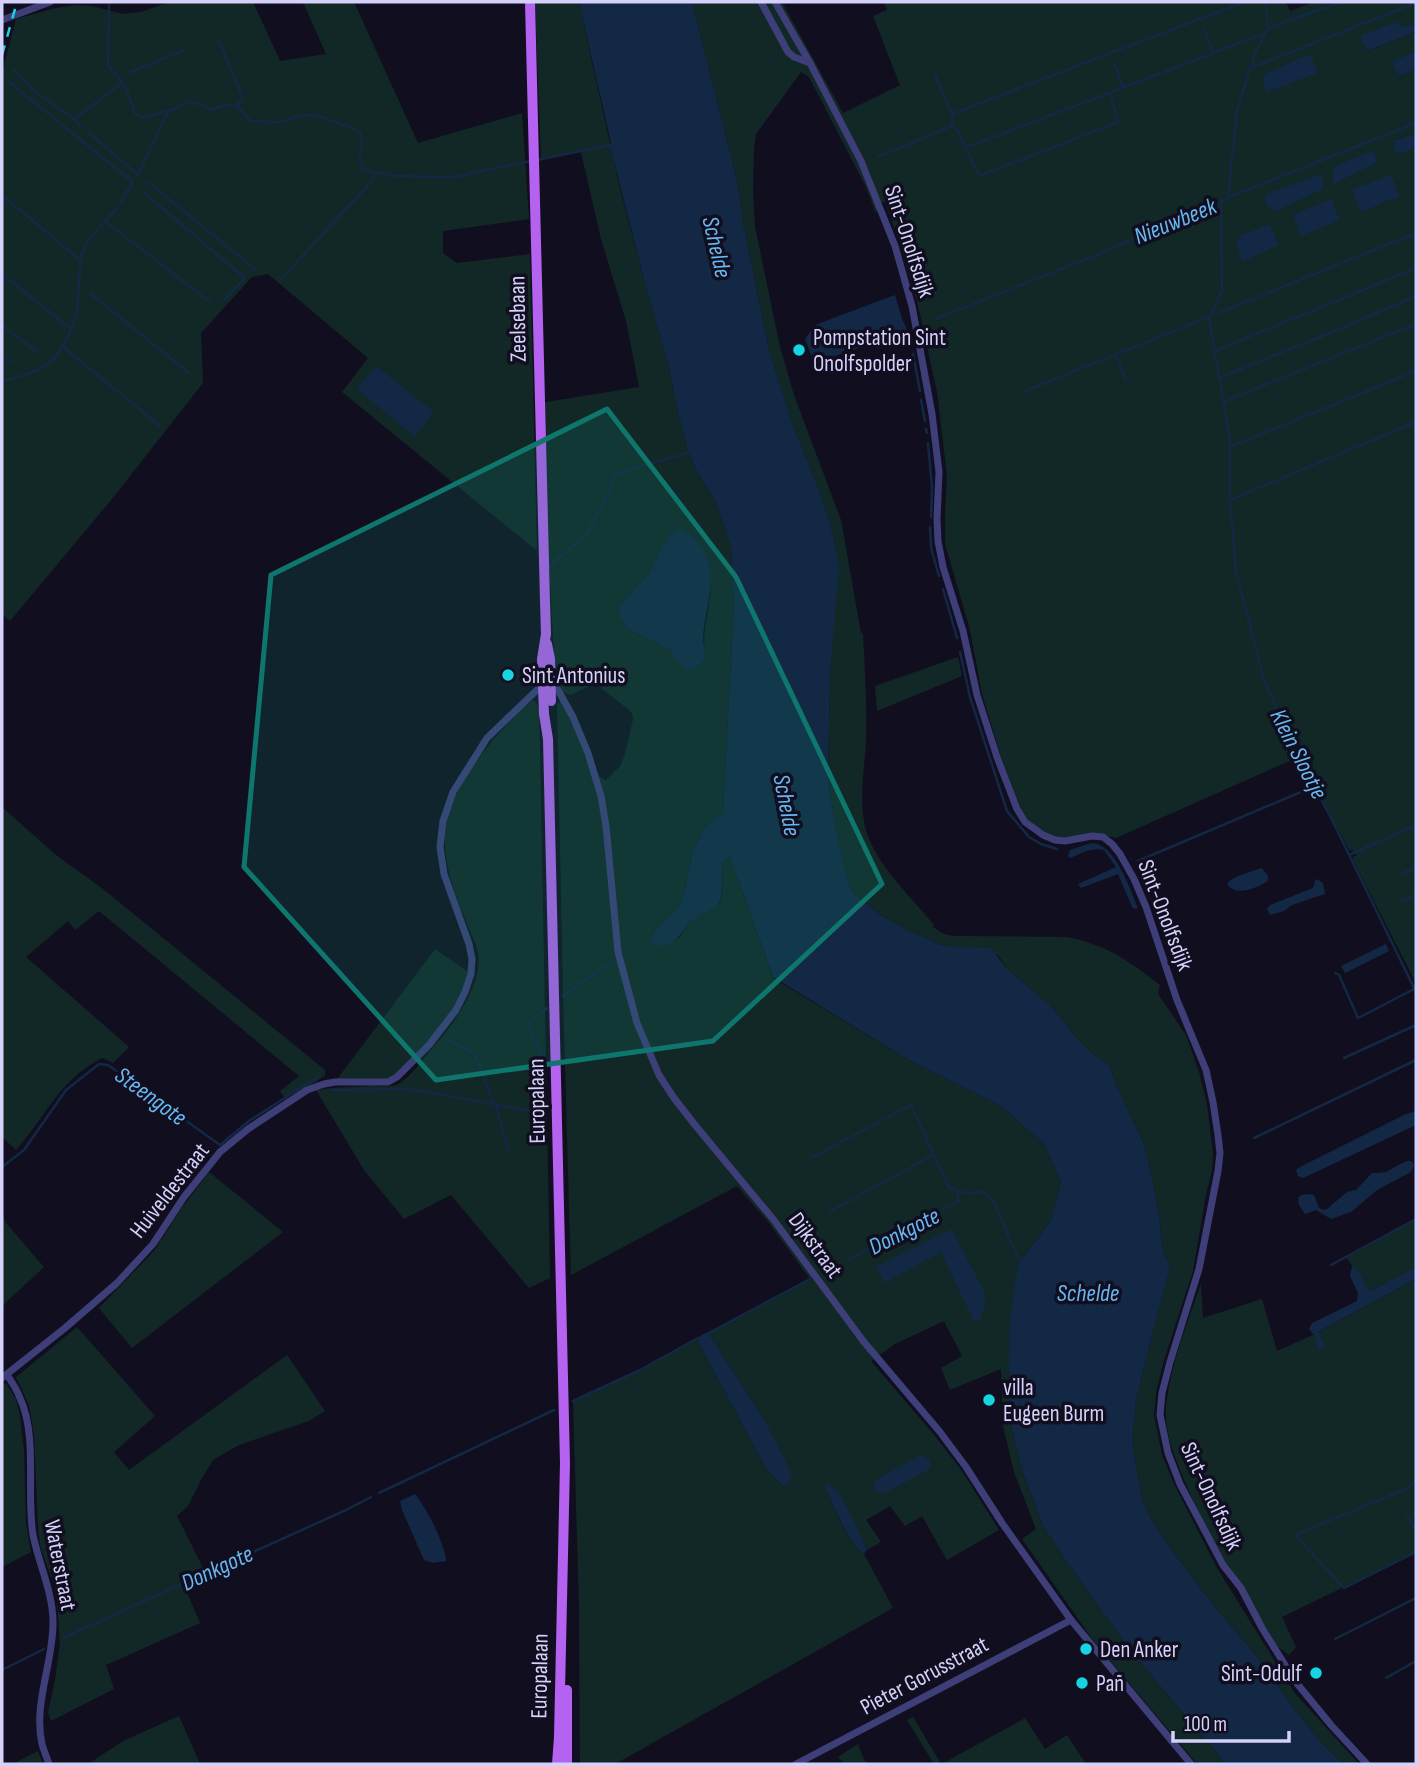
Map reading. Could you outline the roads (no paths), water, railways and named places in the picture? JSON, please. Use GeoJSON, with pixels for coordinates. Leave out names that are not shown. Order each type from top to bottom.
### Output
{"type":"FeatureCollection","features":[{"type":"Feature","properties":{"kind":"main road","name":"Zeelsebaan"},"geometry":{"type":"LineString","coordinates":[[530,2],[546,635],[550,659],[547,687],[550,729],[548,739]]}},
{"type":"Feature","properties":{"kind":"main road","name":"Europalaan"},"geometry":{"type":"LineString","coordinates":[[548,739],[565,1463],[557,1764]]}},
{"type":"Feature","properties":{"kind":"main road","name":"Europalaan"},"geometry":{"type":"LineString","coordinates":[[565,1463],[567,1764]]}},
{"type":"Feature","properties":{"kind":"street"},"geometry":{"type":"LineString","coordinates":[[2,20],[50,2]]}},
{"type":"Feature","properties":{"kind":"street"},"geometry":{"type":"LineString","coordinates":[[761,2],[788,52],[810,62]]}},
{"type":"Feature","properties":{"kind":"street","name":"Sint-Onolfsdijk"},"geometry":{"type":"LineString","coordinates":[[775,2],[810,62],[861,161],[895,246],[912,306],[932,414],[939,472],[938,541],[943,567],[963,631],[977,695],[1013,799],[1025,822],[1043,835],[1065,841],[1092,836],[1103,837],[1120,854],[1146,906],[1177,1000],[1206,1070],[1220,1153],[1199,1269],[1163,1393],[1160,1415],[1168,1453],[1180,1484],[1223,1565],[1241,1588],[1294,1681],[1367,1764]]}},
{"type":"Feature","properties":{"kind":"street","name":"Huiveldestraat"},"geometry":{"type":"LineString","coordinates":[[4,1376],[117,1283],[153,1244],[184,1197],[220,1153],[248,1129],[307,1090],[324,1084],[388,1082],[397,1077],[429,1045],[456,1010],[466,992],[472,959],[444,874],[440,847],[443,821],[453,792],[487,738],[537,690],[547,687]]}},
{"type":"Feature","properties":{"kind":"street","name":"Dijkstraat"},"geometry":{"type":"LineString","coordinates":[[547,687],[556,687],[573,717],[595,774],[606,826],[618,952],[637,1023],[659,1075],[688,1116],[773,1219],[864,1342],[966,1467],[1071,1620],[1191,1764]]}},
{"type":"Feature","properties":{"kind":"street","name":"Waterstraat"},"geometry":{"type":"LineString","coordinates":[[4,1376],[21,1399],[28,1425],[32,1531],[50,1591],[53,1647],[42,1697],[40,1722],[42,1745],[49,1764]]}},
{"type":"Feature","properties":{"kind":"street","name":"Pieter Gorusstraat"},"geometry":{"type":"LineString","coordinates":[[796,1764],[1071,1620]]}},
{"type":"Feature","properties":{"kind":"water","name":"Schelde"},"geometry":{"type":"Polygon","coordinates":[[[579,2],[692,2],[737,180],[769,350],[792,423],[820,493],[836,549],[839,569],[830,676],[828,775],[844,867],[850,886],[855,895],[881,915],[938,944],[991,948],[1007,969],[1050,1005],[1076,1037],[1110,1066],[1143,1142],[1153,1182],[1162,1247],[1170,1267],[1136,1401],[1132,1441],[1143,1503],[1167,1544],[1214,1606],[1255,1654],[1320,1741],[1343,1764],[1226,1764],[1129,1649],[1043,1526],[1022,1470],[1011,1425],[1009,1368],[1010,1317],[1018,1265],[1051,1220],[1061,1182],[1044,1144],[1001,1106],[907,1059],[773,977],[730,857],[723,861],[719,903],[693,920],[675,940],[654,945],[651,939],[654,932],[678,908],[685,890],[693,849],[706,826],[723,812],[734,602],[731,547],[717,504],[688,451],[669,367],[609,149],[608,144],[611,143],[579,2]]]}},
{"type":"Feature","properties":{"kind":"water"},"geometry":{"type":"Polygon","coordinates":[[[1396,22],[1402,27],[1416,25],[1416,32],[1367,51],[1362,35],[1396,22]]]}},
{"type":"Feature","properties":{"kind":"water"},"geometry":{"type":"Polygon","coordinates":[[[1416,51],[1416,70],[1398,76],[1392,61],[1416,51]]]}},
{"type":"Feature","properties":{"kind":"water"},"geometry":{"type":"Polygon","coordinates":[[[1307,55],[1312,58],[1317,71],[1315,74],[1267,92],[1263,84],[1265,74],[1307,55]]]}},
{"type":"Feature","properties":{"kind":"water"},"geometry":{"type":"Polygon","coordinates":[[[1416,133],[1416,147],[1399,155],[1394,149],[1394,140],[1416,133]]]}},
{"type":"Feature","properties":{"kind":"water"},"geometry":{"type":"Polygon","coordinates":[[[1372,151],[1376,156],[1376,163],[1333,184],[1336,166],[1372,151]]]}},
{"type":"Feature","properties":{"kind":"water"},"geometry":{"type":"Polygon","coordinates":[[[1322,174],[1323,189],[1274,212],[1266,204],[1266,194],[1322,174]]]}},
{"type":"Feature","properties":{"kind":"water"},"geometry":{"type":"Polygon","coordinates":[[[1391,175],[1399,196],[1361,212],[1352,190],[1391,175]]]}},
{"type":"Feature","properties":{"kind":"water"},"geometry":{"type":"Polygon","coordinates":[[[1331,199],[1340,220],[1301,236],[1293,215],[1331,199]]]}},
{"type":"Feature","properties":{"kind":"water"},"geometry":{"type":"Polygon","coordinates":[[[1270,224],[1279,245],[1242,262],[1236,241],[1241,235],[1270,224]]]}},
{"type":"Feature","properties":{"kind":"water"},"geometry":{"type":"Polygon","coordinates":[[[895,295],[906,332],[814,363],[805,339],[815,325],[895,295]]]}},
{"type":"Feature","properties":{"kind":"water"},"geometry":{"type":"Polygon","coordinates":[[[376,366],[434,412],[415,437],[357,389],[376,366]]]}},
{"type":"Feature","properties":{"kind":"water"},"geometry":{"type":"Polygon","coordinates":[[[680,529],[701,546],[707,556],[711,579],[703,637],[706,658],[698,667],[688,670],[681,666],[670,650],[629,630],[621,620],[619,612],[621,604],[649,573],[670,534],[680,529]]]}},
{"type":"Feature","properties":{"kind":"water"},"geometry":{"type":"Polygon","coordinates":[[[1091,843],[1100,845],[1114,859],[1138,908],[1133,909],[1118,874],[1081,888],[1078,884],[1116,867],[1104,850],[1091,850],[1070,858],[1068,856],[1070,850],[1091,843]]]}},
{"type":"Feature","properties":{"kind":"water"},"geometry":{"type":"Polygon","coordinates":[[[1262,868],[1268,881],[1258,886],[1240,891],[1230,888],[1227,883],[1239,876],[1262,868]]]}},
{"type":"Feature","properties":{"kind":"water"},"geometry":{"type":"Polygon","coordinates":[[[1317,879],[1323,883],[1325,894],[1270,915],[1267,909],[1270,905],[1313,888],[1317,879]]]}},
{"type":"Feature","properties":{"kind":"water"},"geometry":{"type":"Polygon","coordinates":[[[1386,944],[1389,951],[1345,973],[1341,966],[1386,944]]]}},
{"type":"Feature","properties":{"kind":"water"},"geometry":{"type":"Polygon","coordinates":[[[1416,1111],[1416,1125],[1303,1178],[1298,1176],[1296,1170],[1300,1167],[1416,1111]]]}},
{"type":"Feature","properties":{"kind":"water"},"geometry":{"type":"Polygon","coordinates":[[[1407,1161],[1414,1165],[1411,1172],[1377,1190],[1351,1212],[1331,1219],[1316,1210],[1305,1214],[1299,1205],[1300,1196],[1314,1195],[1319,1208],[1327,1209],[1347,1192],[1356,1190],[1372,1173],[1387,1171],[1407,1161]]]}},
{"type":"Feature","properties":{"kind":"water"},"geometry":{"type":"Polygon","coordinates":[[[950,1230],[985,1293],[980,1319],[974,1322],[941,1252],[884,1283],[876,1267],[950,1230]]]}},
{"type":"Feature","properties":{"kind":"water"},"geometry":{"type":"Polygon","coordinates":[[[1352,1266],[1356,1267],[1370,1291],[1416,1267],[1416,1279],[1318,1332],[1326,1347],[1319,1351],[1309,1329],[1312,1323],[1357,1301],[1358,1293],[1350,1276],[1352,1266]]]}},
{"type":"Feature","properties":{"kind":"water"},"geometry":{"type":"Polygon","coordinates":[[[708,1332],[765,1421],[792,1474],[789,1484],[784,1486],[764,1465],[696,1338],[708,1332]]]}},
{"type":"Feature","properties":{"kind":"water"},"geometry":{"type":"Polygon","coordinates":[[[919,1456],[928,1459],[931,1465],[928,1470],[885,1493],[874,1489],[877,1479],[919,1456]]]}},
{"type":"Feature","properties":{"kind":"water"},"geometry":{"type":"Polygon","coordinates":[[[829,1483],[851,1514],[867,1550],[864,1554],[852,1542],[841,1522],[824,1485],[829,1483]]]}},
{"type":"Feature","properties":{"kind":"water"},"geometry":{"type":"Polygon","coordinates":[[[415,1494],[434,1526],[446,1561],[433,1563],[424,1560],[400,1501],[415,1494]]]}},
{"type":"Feature","properties":{"kind":"waterway"},"geometry":{"type":"LineString","coordinates":[[878,157],[952,126],[952,114],[1244,2]]}},
{"type":"Feature","properties":{"kind":"waterway","name":"Klein Slootje"},"geometry":{"type":"LineString","coordinates":[[1266,2],[1268,28],[1255,53],[1237,110],[1228,198],[1221,203],[1222,290],[1209,318],[1230,441],[1230,500],[1236,571],[1263,677],[1293,748],[1301,755],[1416,992]]}},
{"type":"Feature","properties":{"kind":"waterway"},"geometry":{"type":"LineString","coordinates":[[1268,28],[1341,2]]}},
{"type":"Feature","properties":{"kind":"waterway"},"geometry":{"type":"LineString","coordinates":[[1250,68],[1416,3]]}},
{"type":"Feature","properties":{"kind":"waterway"},"geometry":{"type":"LineString","coordinates":[[109,5],[108,65],[122,82],[135,114],[143,118],[189,102],[212,110],[225,105],[236,106],[251,121],[278,122],[305,115],[322,117],[355,129],[361,134],[359,160],[364,170],[396,176],[456,177],[531,161]]}},
{"type":"Feature","properties":{"kind":"waterway"},"geometry":{"type":"LineString","coordinates":[[1204,29],[1213,52]]}},
{"type":"Feature","properties":{"kind":"waterway"},"geometry":{"type":"LineString","coordinates":[[965,145],[973,145],[1263,34]]}},
{"type":"Feature","properties":{"kind":"waterway"},"geometry":{"type":"LineString","coordinates":[[219,40],[243,99],[236,106]]}},
{"type":"Feature","properties":{"kind":"waterway"},"geometry":{"type":"LineString","coordinates":[[129,73],[184,50]]}},
{"type":"Feature","properties":{"kind":"waterway"},"geometry":{"type":"LineString","coordinates":[[1114,62],[1123,87]]}},
{"type":"Feature","properties":{"kind":"waterway"},"geometry":{"type":"LineString","coordinates":[[13,69],[33,90],[74,119]]}},
{"type":"Feature","properties":{"kind":"waterway"},"geometry":{"type":"LineString","coordinates":[[935,75],[952,114]]}},
{"type":"Feature","properties":{"kind":"waterway"},"geometry":{"type":"LineString","coordinates":[[9,82],[133,182],[120,203]]}},
{"type":"Feature","properties":{"kind":"waterway"},"geometry":{"type":"LineString","coordinates":[[81,127],[74,119],[122,83]]}},
{"type":"Feature","properties":{"kind":"waterway"},"geometry":{"type":"LineString","coordinates":[[952,126],[958,131],[979,176],[1118,122],[1110,92]]}},
{"type":"Feature","properties":{"kind":"waterway"},"geometry":{"type":"LineString","coordinates":[[88,132],[138,175],[167,114]]}},
{"type":"Feature","properties":{"kind":"waterway","name":"Nieuwbeek"},"geometry":{"type":"LineString","coordinates":[[1227,198],[1416,123]]}},
{"type":"Feature","properties":{"kind":"waterway"},"geometry":{"type":"LineString","coordinates":[[537,160],[610,145]]}},
{"type":"Feature","properties":{"kind":"waterway"},"geometry":{"type":"LineString","coordinates":[[281,279],[373,180],[374,172]]}},
{"type":"Feature","properties":{"kind":"waterway"},"geometry":{"type":"LineString","coordinates":[[148,182],[256,270]]}},
{"type":"Feature","properties":{"kind":"waterway"},"geometry":{"type":"LineString","coordinates":[[143,192],[245,278],[224,300]]}},
{"type":"Feature","properties":{"kind":"waterway"},"geometry":{"type":"LineString","coordinates":[[2,195],[80,260]]}},
{"type":"Feature","properties":{"kind":"waterway","name":"Nieuwbeek"},"geometry":{"type":"LineString","coordinates":[[935,319],[1101,253],[1221,201]]}},
{"type":"Feature","properties":{"kind":"waterway"},"geometry":{"type":"LineString","coordinates":[[2,382],[39,370],[55,358],[68,337],[77,312],[81,255],[89,239],[117,208]]}},
{"type":"Feature","properties":{"kind":"waterway"},"geometry":{"type":"LineString","coordinates":[[105,221],[210,302]]}},
{"type":"Feature","properties":{"kind":"waterway"},"geometry":{"type":"LineString","coordinates":[[1023,392],[1416,233]]}},
{"type":"Feature","properties":{"kind":"waterway"},"geometry":{"type":"LineString","coordinates":[[1215,351],[1416,268]]}},
{"type":"Feature","properties":{"kind":"waterway"},"geometry":{"type":"LineString","coordinates":[[2,274],[70,328]]}},
{"type":"Feature","properties":{"kind":"waterway"},"geometry":{"type":"LineString","coordinates":[[90,293],[189,373]]}},
{"type":"Feature","properties":{"kind":"waterway"},"geometry":{"type":"LineString","coordinates":[[1219,378],[1416,296]]}},
{"type":"Feature","properties":{"kind":"waterway"},"geometry":{"type":"LineString","coordinates":[[903,323],[911,346]]}},
{"type":"Feature","properties":{"kind":"waterway"},"geometry":{"type":"LineString","coordinates":[[1223,402],[1416,324]]}},
{"type":"Feature","properties":{"kind":"waterway"},"geometry":{"type":"LineString","coordinates":[[2,325],[38,353]]}},
{"type":"Feature","properties":{"kind":"waterway"},"geometry":{"type":"LineString","coordinates":[[62,346],[160,426]]}},
{"type":"Feature","properties":{"kind":"waterway"},"geometry":{"type":"LineString","coordinates":[[2,354],[12,362]]}},
{"type":"Feature","properties":{"kind":"waterway"},"geometry":{"type":"LineString","coordinates":[[913,354],[920,391]]}},
{"type":"Feature","properties":{"kind":"waterway"},"geometry":{"type":"LineString","coordinates":[[1116,355],[1126,380]]}},
{"type":"Feature","properties":{"kind":"waterway"},"geometry":{"type":"LineString","coordinates":[[1230,447],[1416,371]]}},
{"type":"Feature","properties":{"kind":"waterway"},"geometry":{"type":"LineString","coordinates":[[921,400],[925,421]]}},
{"type":"Feature","properties":{"kind":"waterway","name":"Klein Slootje"},"geometry":{"type":"LineString","coordinates":[[1230,500],[1416,422]]}},
{"type":"Feature","properties":{"kind":"waterway"},"geometry":{"type":"LineString","coordinates":[[926,429],[927,433]]}},
{"type":"Feature","properties":{"kind":"waterway"},"geometry":{"type":"LineString","coordinates":[[928,443],[932,487],[931,517]]}},
{"type":"Feature","properties":{"kind":"waterway"},"geometry":{"type":"LineString","coordinates":[[549,567],[588,532],[610,490],[614,474],[691,452]]}},
{"type":"Feature","properties":{"kind":"waterway"},"geometry":{"type":"LineString","coordinates":[[930,527],[931,548],[939,576]]}},
{"type":"Feature","properties":{"kind":"waterway"},"geometry":{"type":"LineString","coordinates":[[943,589],[957,638]]}},
{"type":"Feature","properties":{"kind":"waterway"},"geometry":{"type":"LineString","coordinates":[[960,652],[970,697],[1007,811],[1029,837],[1057,849]]}},
{"type":"Feature","properties":{"kind":"waterway"},"geometry":{"type":"LineString","coordinates":[[1138,861],[1315,786]]}},
{"type":"Feature","properties":{"kind":"waterway"},"geometry":{"type":"LineString","coordinates":[[1349,855],[1416,825]]}},
{"type":"Feature","properties":{"kind":"waterway"},"geometry":{"type":"LineString","coordinates":[[1399,875],[1416,867]]}},
{"type":"Feature","properties":{"kind":"waterway"},"geometry":{"type":"LineString","coordinates":[[1403,901],[1416,894]]}},
{"type":"Feature","properties":{"kind":"waterway","name":"Steengote"},"geometry":{"type":"LineString","coordinates":[[563,996],[614,960]]}},
{"type":"Feature","properties":{"kind":"waterway"},"geometry":{"type":"LineString","coordinates":[[1335,973],[1339,975],[1358,1018],[1416,988]]}},
{"type":"Feature","properties":{"kind":"waterway","name":"Steengote"},"geometry":{"type":"LineString","coordinates":[[332,1090],[407,1089],[541,1113],[545,1111],[544,1061],[527,1023],[547,1008]]}},
{"type":"Feature","properties":{"kind":"waterway"},"geometry":{"type":"LineString","coordinates":[[1344,1058],[1416,1025]]}},
{"type":"Feature","properties":{"kind":"waterway"},"geometry":{"type":"LineString","coordinates":[[448,1041],[469,1051],[477,1060],[497,1108],[508,1149]]}},
{"type":"Feature","properties":{"kind":"waterway"},"geometry":{"type":"LineString","coordinates":[[1254,1138],[1416,1060]]}},
{"type":"Feature","properties":{"kind":"waterway","name":"Steengote"},"geometry":{"type":"LineString","coordinates":[[2,1167],[24,1150],[66,1090],[99,1064],[108,1065],[220,1145],[249,1121],[319,1076]]}},
{"type":"Feature","properties":{"kind":"waterway"},"geometry":{"type":"LineString","coordinates":[[811,1158],[911,1105],[949,1188],[971,1194],[983,1191],[995,1203],[1022,1264]]}},
{"type":"Feature","properties":{"kind":"waterway"},"geometry":{"type":"LineString","coordinates":[[829,1212],[933,1155]]}},
{"type":"Feature","properties":{"kind":"waterway","name":"Donkgote"},"geometry":{"type":"LineString","coordinates":[[849,1259],[958,1202],[958,1191]]}},
{"type":"Feature","properties":{"kind":"waterway"},"geometry":{"type":"LineString","coordinates":[[1331,1265],[1416,1219]]}},
{"type":"Feature","properties":{"kind":"waterway","name":"Donkgote"},"geometry":{"type":"LineString","coordinates":[[707,1334],[810,1279]]}},
{"type":"Feature","properties":{"kind":"waterway","name":"Donkgote"},"geometry":{"type":"LineString","coordinates":[[573,1401],[640,1370],[698,1338]]}},
{"type":"Feature","properties":{"kind":"waterway","name":"Donkgote"},"geometry":{"type":"LineString","coordinates":[[379,1493],[554,1410]]}},
{"type":"Feature","properties":{"kind":"waterway"},"geometry":{"type":"LineString","coordinates":[[1416,1482],[1401,1491],[1295,1535],[1344,1588],[1416,1552]]}},
{"type":"Feature","properties":{"kind":"waterway","name":"Donkgote"},"geometry":{"type":"LineString","coordinates":[[63,1638],[371,1497]]}},
{"type":"Feature","properties":{"kind":"waterway"},"geometry":{"type":"LineString","coordinates":[[1407,1515],[1416,1532]]}},
{"type":"Feature","properties":{"kind":"waterway"},"geometry":{"type":"LineString","coordinates":[[1335,1639],[1416,1598]]}},
{"type":"Feature","properties":{"kind":"waterway","name":"Donkgote"},"geometry":{"type":"LineString","coordinates":[[2,1670],[44,1649]]}},
{"type":"Feature","properties":{"kind":"waterway"},"geometry":{"type":"LineString","coordinates":[[1386,1678],[1416,1661]]}},
{"type":"Feature","properties":{"kind":"railway"},"geometry":{"type":"LineString","coordinates":[[2,55],[17,2]]}},
{"type":"Feature","properties":{"kind":"place","name":"Pompstation Sint Onolfspolder"},"geometry":{"type":"Point","coordinates":[799,350]}},
{"type":"Feature","properties":{"kind":"place","name":"Sint Antonius"},"geometry":{"type":"Point","coordinates":[508,675]}},
{"type":"Feature","properties":{"kind":"place","name":"villa Eugeen Burm"},"geometry":{"type":"Point","coordinates":[989,1400]}},
{"type":"Feature","properties":{"kind":"place","name":"Den Anker"},"geometry":{"type":"Point","coordinates":[1086,1649]}},
{"type":"Feature","properties":{"kind":"place","name":"Sint-Odulf"},"geometry":{"type":"Point","coordinates":[1316,1673]}},
{"type":"Feature","properties":{"kind":"place","name":"Pañ"},"geometry":{"type":"Point","coordinates":[1082,1683]}}]}
